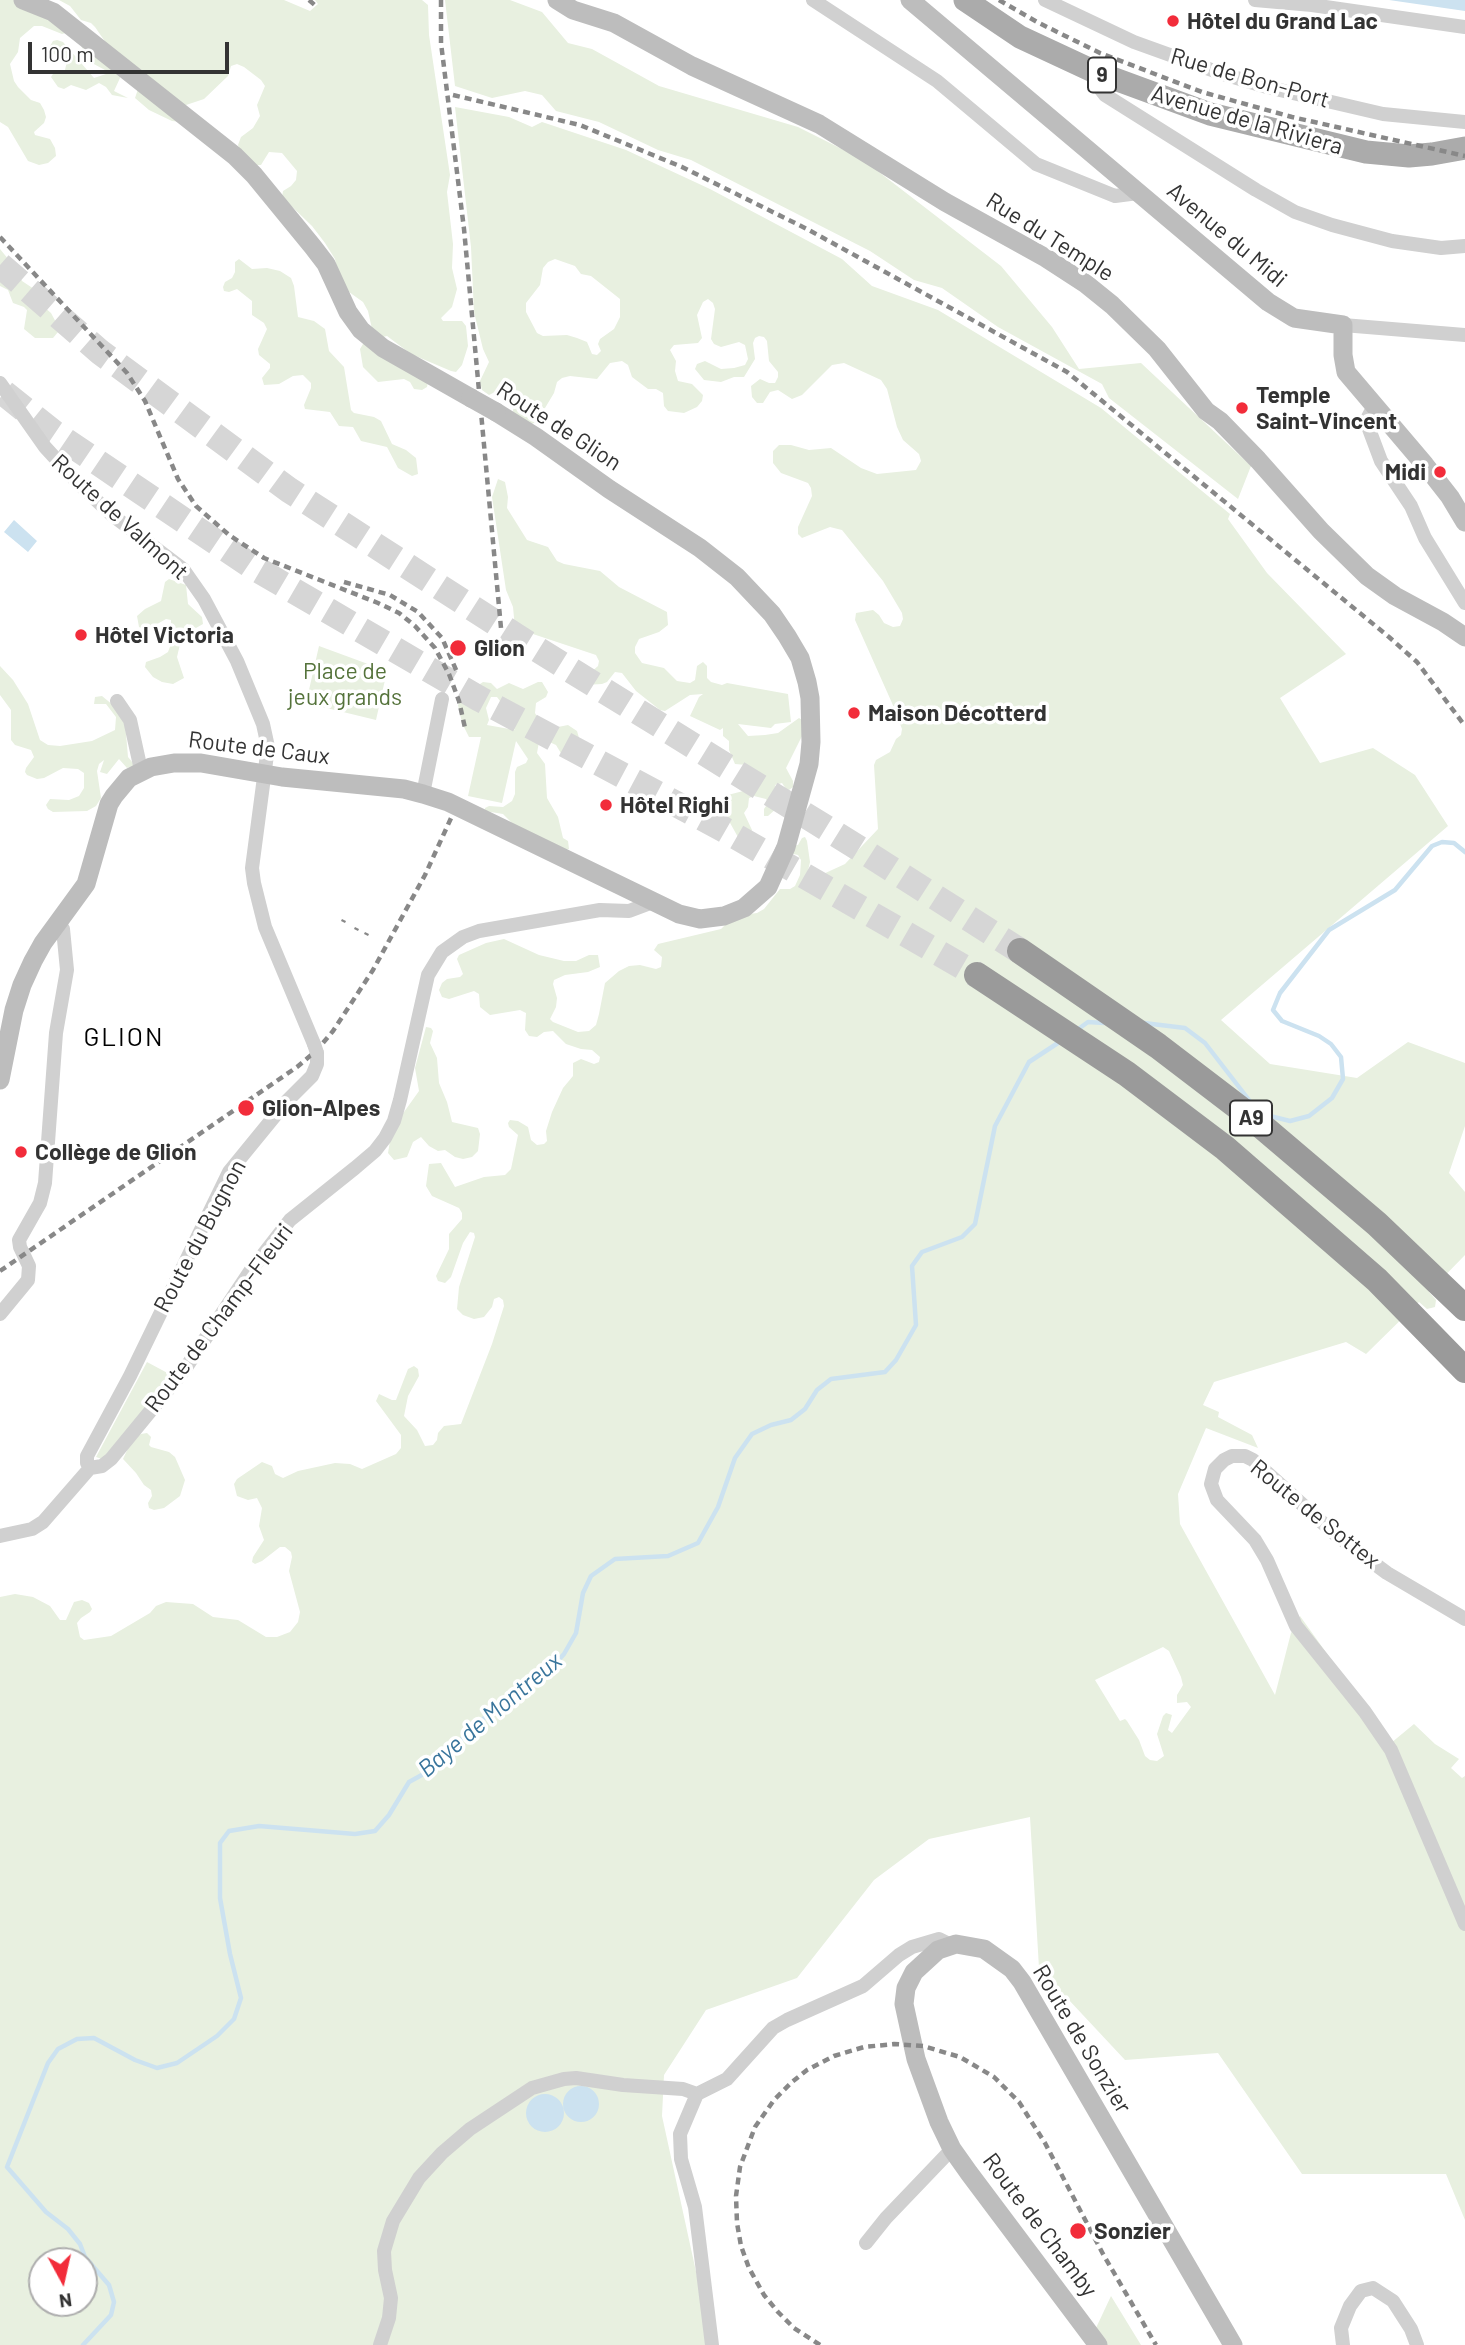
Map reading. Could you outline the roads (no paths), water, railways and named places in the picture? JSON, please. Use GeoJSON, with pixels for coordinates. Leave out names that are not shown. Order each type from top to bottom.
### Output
{"type":"FeatureCollection","features":[{"type":"Feature","properties":{"kind":"highway","name":"A9"},"geometry":{"type":"LineString","coordinates":[[1020,951],[1158,1046],[1251,1117],[1377,1224],[1465,1308]]}},
{"type":"Feature","properties":{"kind":"highway","name":"A9"},"geometry":{"type":"LineString","coordinates":[[976,975],[1080,1042],[1168,1105],[1268,1184],[1398,1301],[1465,1370]]}},
{"type":"Feature","properties":{"kind":"main road","name":"Avenue de la Riviera"},"geometry":{"type":"LineString","coordinates":[[965,0],[1020,37],[1093,71],[1210,114],[1366,152],[1409,156],[1465,148]]}},
{"type":"Feature","properties":{"kind":"street","name":"Route de Glion"},"geometry":{"type":"LineString","coordinates":[[23,0],[53,12],[235,156],[254,175],[326,264],[348,312],[361,330],[383,348],[536,436],[609,489],[700,548],[737,577],[772,614],[800,658],[810,698],[809,764],[786,847],[768,887],[744,908],[724,916],[701,919],[679,914],[653,902]]}},
{"type":"Feature","properties":{"kind":"street"},"geometry":{"type":"LineString","coordinates":[[558,0],[579,6]]}},
{"type":"Feature","properties":{"kind":"street"},"geometry":{"type":"LineString","coordinates":[[813,0],[937,81],[1035,164],[1115,196],[1138,193]]}},
{"type":"Feature","properties":{"kind":"street","name":"Avenue du Midi"},"geometry":{"type":"LineString","coordinates":[[910,0],[1283,312],[1300,320],[1343,325]]}},
{"type":"Feature","properties":{"kind":"street","name":"Rue de Bon-Port"},"geometry":{"type":"LineString","coordinates":[[1045,0],[1134,42],[1267,87],[1383,114],[1465,122]]}},
{"type":"Feature","properties":{"kind":"street"},"geometry":{"type":"LineString","coordinates":[[1255,0],[1312,5],[1465,27]]}},
{"type":"Feature","properties":{"kind":"street","name":"Rue du Temple"},"geometry":{"type":"LineString","coordinates":[[579,6],[692,66],[819,124],[1086,284],[1157,349],[1206,411],[1220,421],[1321,531],[1367,576],[1395,596],[1465,637]]}},
{"type":"Feature","properties":{"kind":"street"},"geometry":{"type":"LineString","coordinates":[[1093,71],[1095,82],[1105,95],[1295,212],[1332,226],[1392,241],[1441,248],[1465,246]]}},
{"type":"Feature","properties":{"kind":"street"},"geometry":{"type":"LineString","coordinates":[[1465,335],[1343,325],[1346,372],[1458,496],[1465,522]]}},
{"type":"Feature","properties":{"kind":"street","name":"Route de Valmont"},"geometry":{"type":"LineString","coordinates":[[0,383],[45,447],[112,515],[183,569],[204,598],[237,661],[262,724],[268,747],[266,774]]}},
{"type":"Feature","properties":{"kind":"street"},"geometry":{"type":"LineString","coordinates":[[1375,404],[1367,414],[1366,421],[1381,461],[1411,506],[1426,538],[1465,603]]}},
{"type":"Feature","properties":{"kind":"street"},"geometry":{"type":"LineString","coordinates":[[424,794],[442,699]]}},
{"type":"Feature","properties":{"kind":"street"},"geometry":{"type":"LineString","coordinates":[[117,701],[130,720],[141,771]]}},
{"type":"Feature","properties":{"kind":"street","name":"Route de Caux"},"geometry":{"type":"LineString","coordinates":[[0,1080],[14,1010],[22,985],[43,943],[86,884],[109,804],[120,787],[141,771],[163,764],[188,762],[266,774],[404,789],[424,794],[448,802],[653,902]]}},
{"type":"Feature","properties":{"kind":"street","name":"Route du Bugnon"},"geometry":{"type":"LineString","coordinates":[[90,1468],[87,1456],[130,1376],[229,1172],[315,1070],[317,1057],[265,927],[254,883],[252,867],[266,774]]}},
{"type":"Feature","properties":{"kind":"street","name":"Route de Champ-Fleuri"},"geometry":{"type":"LineString","coordinates":[[90,1468],[102,1466],[111,1459],[185,1369],[251,1270],[290,1220],[375,1151],[385,1138],[394,1121],[400,1100],[428,975],[442,952],[463,937],[479,931],[589,911],[629,911],[653,902]]}},
{"type":"Feature","properties":{"kind":"street"},"geometry":{"type":"LineString","coordinates":[[0,1314],[28,1280],[29,1266],[19,1240],[40,1203],[45,1183],[56,1033],[67,970],[63,929],[58,922]]}},
{"type":"Feature","properties":{"kind":"street","name":"Route de Sottex"},"geometry":{"type":"LineString","coordinates":[[1465,1619],[1387,1573],[1364,1556],[1335,1534],[1253,1460],[1240,1456],[1228,1458],[1217,1466],[1211,1483],[1214,1496],[1260,1547],[1296,1626],[1365,1712],[1391,1751],[1465,1924]]}},
{"type":"Feature","properties":{"kind":"street"},"geometry":{"type":"LineString","coordinates":[[0,1536],[32,1529],[43,1522],[90,1468]]}},
{"type":"Feature","properties":{"kind":"street"},"geometry":{"type":"LineString","coordinates":[[712,2345],[695,2207],[681,2159],[680,2134],[697,2094],[727,2079],[780,2024],[863,1986],[912,1947],[939,1939],[951,1945]]}},
{"type":"Feature","properties":{"kind":"street","name":"Route de Sonzier"},"geometry":{"type":"LineString","coordinates":[[951,1945],[967,1944],[984,1949],[1012,1969],[1022,1982],[1233,2345]]}},
{"type":"Feature","properties":{"kind":"street"},"geometry":{"type":"LineString","coordinates":[[866,2244],[948,2142],[916,2059],[904,2004],[906,1988],[914,1972],[938,1950],[951,1945]]}},
{"type":"Feature","properties":{"kind":"street"},"geometry":{"type":"LineString","coordinates":[[380,2345],[389,2318],[391,2298],[384,2251],[393,2221],[419,2178],[454,2141],[512,2100],[546,2082],[576,2078],[623,2085],[683,2089],[697,2094]]}},
{"type":"Feature","properties":{"kind":"street","name":"Route de Chamby"},"geometry":{"type":"LineString","coordinates":[[948,2142],[1098,2345]]}},
{"type":"Feature","properties":{"kind":"street"},"geometry":{"type":"LineString","coordinates":[[1343,2345],[1341,2328],[1350,2306],[1361,2291],[1373,2288],[1393,2301],[1411,2329],[1417,2345]]}},
{"type":"Feature","properties":{"kind":"water"},"geometry":{"type":"Polygon","coordinates":[[[1389,0],[1465,0],[1465,11],[1389,0]]]}},
{"type":"Feature","properties":{"kind":"water"},"geometry":{"type":"Polygon","coordinates":[[[14,520],[37,541],[28,552],[4,532],[14,520]]]}},
{"type":"Feature","properties":{"kind":"water"},"geometry":{"type":"Polygon","coordinates":[[[581,2086],[594,2091],[599,2104],[594,2117],[581,2122],[568,2117],[563,2104],[568,2091],[581,2086]]]}},
{"type":"Feature","properties":{"kind":"water"},"geometry":{"type":"Polygon","coordinates":[[[545,2094],[559,2099],[564,2113],[559,2127],[545,2132],[531,2127],[526,2113],[531,2099],[545,2094]]]}},
{"type":"Feature","properties":{"kind":"waterway","name":"Baye de Montreux"},"geometry":{"type":"LineString","coordinates":[[1266,1115],[1290,1121],[1309,1116],[1332,1098],[1343,1079],[1341,1057],[1331,1044],[1319,1036],[1282,1021],[1273,1010],[1280,993],[1329,930],[1395,890],[1432,846],[1442,842],[1454,843],[1465,852]]}},
{"type":"Feature","properties":{"kind":"waterway","name":"Baye de Montreux"},"geometry":{"type":"LineString","coordinates":[[1077,1030],[1088,1022],[1104,1023]]}},
{"type":"Feature","properties":{"kind":"waterway","name":"Baye de Montreux"},"geometry":{"type":"LineString","coordinates":[[1144,1023],[1185,1028],[1205,1043],[1249,1100]]}},
{"type":"Feature","properties":{"kind":"waterway","name":"Baye de Montreux"},"geometry":{"type":"LineString","coordinates":[[83,2345],[111,2315],[114,2302],[109,2285],[85,2257],[80,2244],[68,2229],[46,2212],[7,2167],[48,2063],[58,2049],[77,2039],[94,2038],[135,2060],[157,2068],[177,2063],[217,2036],[234,2019],[241,1998],[220,1898],[220,1843],[229,1831],[259,1826],[355,1834],[375,1831],[389,1815],[409,1782],[429,1771],[479,1722],[554,1665],[564,1654],[576,1633],[583,1593],[591,1576],[615,1559],[668,1556],[698,1543],[718,1507],[735,1458],[752,1434],[791,1420],[805,1409],[817,1390],[831,1379],[885,1372],[896,1360],[916,1325],[912,1266],[922,1252],[962,1237],[975,1224],[995,1126],[1029,1062],[1061,1041]]}},
{"type":"Feature","properties":{"kind":"tunnel"},"geometry":{"type":"LineString","coordinates":[[0,265],[100,352],[289,490],[519,638],[1020,951]]}},
{"type":"Feature","properties":{"kind":"tunnel"},"geometry":{"type":"LineString","coordinates":[[4,393],[54,433],[253,567],[478,698],[723,829],[977,975]]}},
{"type":"Feature","properties":{"kind":"railway"},"geometry":{"type":"LineString","coordinates":[[309,0],[317,7]]}},
{"type":"Feature","properties":{"kind":"railway"},"geometry":{"type":"LineString","coordinates":[[441,0],[441,43],[464,229],[501,628]]}},
{"type":"Feature","properties":{"kind":"railway"},"geometry":{"type":"LineString","coordinates":[[999,0],[1100,53],[1202,92],[1292,117],[1465,156]]}},
{"type":"Feature","properties":{"kind":"railway"},"geometry":{"type":"LineString","coordinates":[[453,95],[580,125],[682,167],[807,229],[1067,372],[1389,637],[1417,662],[1465,726]]}},
{"type":"Feature","properties":{"kind":"railway"},"geometry":{"type":"LineString","coordinates":[[0,237],[127,373],[145,401],[178,479],[196,506],[229,535],[264,558],[378,603],[399,613],[415,626],[435,648],[449,674],[465,728]]}},
{"type":"Feature","properties":{"kind":"railway"},"geometry":{"type":"LineString","coordinates":[[344,582],[390,595],[418,612],[442,638],[457,672]]}},
{"type":"Feature","properties":{"kind":"railway"},"geometry":{"type":"LineString","coordinates":[[0,1271],[297,1067],[317,1050],[333,1031],[373,970],[425,875],[452,816]]}},
{"type":"Feature","properties":{"kind":"railway"},"geometry":{"type":"LineString","coordinates":[[820,2345],[794,2328],[778,2312],[764,2295],[749,2268],[737,2223],[736,2196],[740,2167],[755,2127],[774,2100],[807,2070],[834,2056],[864,2047],[894,2044],[923,2046],[960,2057],[994,2077],[1019,2102],[1045,2143],[1103,2254],[1156,2345]]}},
{"type":"Feature","properties":{"kind":"place","name":"Hôtel du Grand Lac"},"geometry":{"type":"Point","coordinates":[1173,21]}},
{"type":"Feature","properties":{"kind":"place","name":"Temple Saint-Vincent"},"geometry":{"type":"Point","coordinates":[1242,408]}},
{"type":"Feature","properties":{"kind":"place","name":"Midi"},"geometry":{"type":"Point","coordinates":[1440,472]}},
{"type":"Feature","properties":{"kind":"place","name":"Hôtel Victoria"},"geometry":{"type":"Point","coordinates":[81,635]}},
{"type":"Feature","properties":{"kind":"place","name":"Glion"},"geometry":{"type":"Point","coordinates":[458,648]}},
{"type":"Feature","properties":{"kind":"place","name":"Maison Décotterd"},"geometry":{"type":"Point","coordinates":[854,713]}},
{"type":"Feature","properties":{"kind":"place","name":"Hôtel Righi"},"geometry":{"type":"Point","coordinates":[606,805]}},
{"type":"Feature","properties":{"kind":"place","name":"Glion-Alpes"},"geometry":{"type":"Point","coordinates":[246,1108]}},
{"type":"Feature","properties":{"kind":"place","name":"Collège de Glion"},"geometry":{"type":"Point","coordinates":[21,1152]}},
{"type":"Feature","properties":{"kind":"place","name":"Sonzier"},"geometry":{"type":"Point","coordinates":[1078,2231]}},
{"type":"Feature","properties":{"kind":"district","name":"GLION"},"geometry":{"type":"Point","coordinates":[124,1037]}},
{"type":"Feature","properties":{"kind":"park label","name":"Place de jeux grands"},"geometry":{"type":"Point","coordinates":[345,684]}}]}
